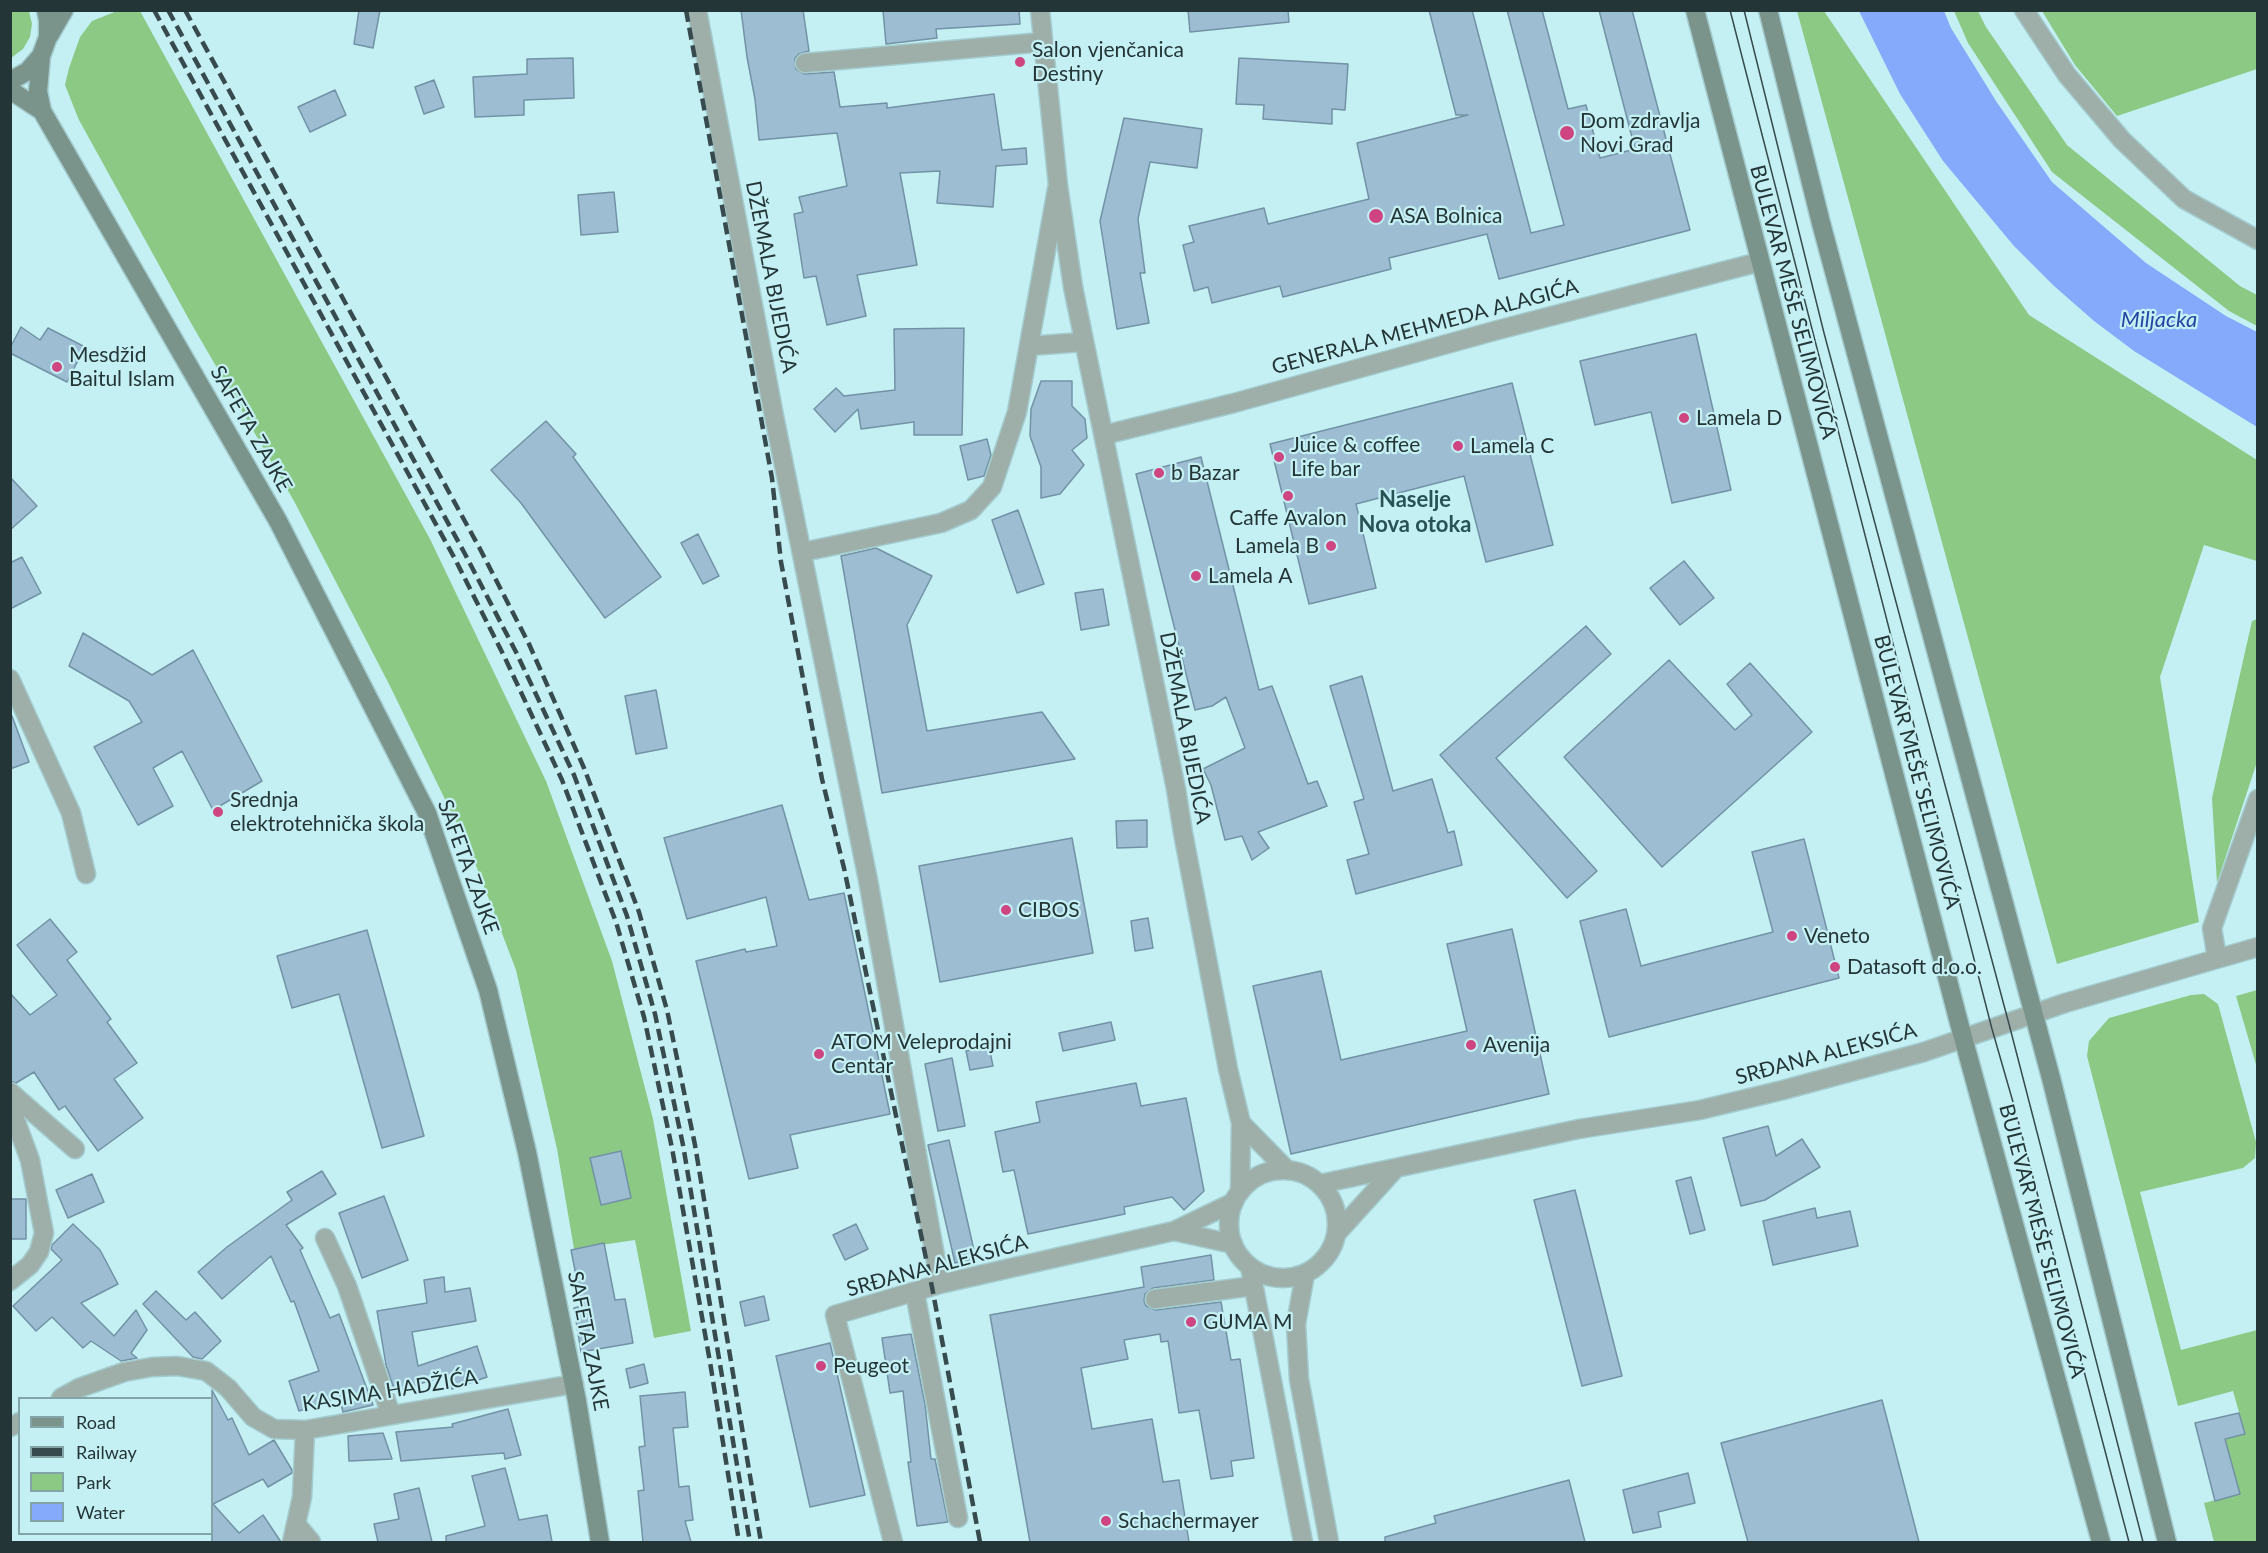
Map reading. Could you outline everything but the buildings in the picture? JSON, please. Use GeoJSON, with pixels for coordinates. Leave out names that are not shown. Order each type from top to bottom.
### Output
{"type":"FeatureCollection","features":[{"type":"Feature","properties":{"kind":"main road"},"geometry":{"type":"LineString","coordinates":[[46,10],[48,37]]}},
{"type":"Feature","properties":{"kind":"main road"},"geometry":{"type":"LineString","coordinates":[[10,81],[28,71],[41,56],[48,37],[64,10]]}},
{"type":"Feature","properties":{"kind":"main road","name":"BULEVAR MEŠE SELIMOVIĆA"},"geometry":{"type":"LineString","coordinates":[[1695,10],[1963,1040],[2101,1542]]}},
{"type":"Feature","properties":{"kind":"main road"},"geometry":{"type":"LineString","coordinates":[[1768,10],[1824,234],[2034,1015],[2167,1542]]}},
{"type":"Feature","properties":{"kind":"main road","name":"SAFETA ZAJKE"},"geometry":{"type":"LineString","coordinates":[[41,56],[38,91],[42,111],[278,521],[427,813],[488,990],[527,1152],[574,1384],[600,1542]]}},
{"type":"Feature","properties":{"kind":"main road","name":"SAFETA ZAJKE"},"geometry":{"type":"LineString","coordinates":[[10,90],[42,111]]}},
{"type":"Feature","properties":{"kind":"street","name":"DŽEMALA BIJEDIĆA"},"geometry":{"type":"LineString","coordinates":[[697,10],[868,880],[940,1284]]}},
{"type":"Feature","properties":{"kind":"street","name":"DŽEMALA BIJEDIĆA"},"geometry":{"type":"LineString","coordinates":[[1040,10],[1058,185],[1072,287],[1176,789],[1228,1069],[1241,1123],[1237,1197]]}},
{"type":"Feature","properties":{"kind":"street"},"geometry":{"type":"LineString","coordinates":[[2024,10],[2067,75],[2122,140],[2184,199],[2258,240]]}},
{"type":"Feature","properties":{"kind":"street"},"geometry":{"type":"LineString","coordinates":[[805,63],[1043,42]]}},
{"type":"Feature","properties":{"kind":"street","name":"DŽEMALA BIJEDIĆA"},"geometry":{"type":"LineString","coordinates":[[802,552],[941,523],[971,510],[992,487],[1017,412],[1058,185]]}},
{"type":"Feature","properties":{"kind":"street","name":"GENERALA MEHMEDA ALAGIĆA"},"geometry":{"type":"LineString","coordinates":[[1104,435],[1234,403],[1483,334],[1759,262]]}},
{"type":"Feature","properties":{"kind":"street"},"geometry":{"type":"LineString","coordinates":[[1029,346],[1083,342]]}},
{"type":"Feature","properties":{"kind":"street"},"geometry":{"type":"LineString","coordinates":[[10,679],[71,813],[86,874]]}},
{"type":"Feature","properties":{"kind":"street"},"geometry":{"type":"LineString","coordinates":[[2217,958],[2212,928],[2258,799]]}},
{"type":"Feature","properties":{"kind":"street","name":"SRĐANA ALEKSIĆA"},"geometry":{"type":"LineString","coordinates":[[1320,1184],[1579,1129],[1700,1110],[1906,1057],[1963,1040],[2065,1003],[2258,947]]}},
{"type":"Feature","properties":{"kind":"street"},"geometry":{"type":"LineString","coordinates":[[10,1092],[75,1149]]}},
{"type":"Feature","properties":{"kind":"street"},"geometry":{"type":"LineString","coordinates":[[10,1106],[30,1160],[44,1233],[39,1251],[30,1265],[10,1281]]}},
{"type":"Feature","properties":{"kind":"street"},"geometry":{"type":"LineString","coordinates":[[1241,1123],[1287,1170]]}},
{"type":"Feature","properties":{"kind":"street"},"geometry":{"type":"LineString","coordinates":[[1337,1233],[1396,1168]]}},
{"type":"Feature","properties":{"kind":"street"},"geometry":{"type":"LineString","coordinates":[[1287,1170],[1305,1175],[1320,1184],[1331,1198],[1337,1215],[1337,1233],[1331,1250],[1320,1264],[1305,1274],[1291,1278],[1277,1278],[1250,1267],[1240,1257],[1233,1244],[1230,1230],[1230,1216],[1237,1197],[1258,1176],[1270,1172],[1287,1170]]}},
{"type":"Feature","properties":{"kind":"street","name":"SRĐANA ALEKSIĆA"},"geometry":{"type":"LineString","coordinates":[[893,1542],[834,1316],[940,1284],[1174,1232],[1237,1197]]}},
{"type":"Feature","properties":{"kind":"street","name":"SRĐANA ALEKSIĆA"},"geometry":{"type":"LineString","coordinates":[[1174,1232],[1233,1244]]}},
{"type":"Feature","properties":{"kind":"street"},"geometry":{"type":"LineString","coordinates":[[325,1238],[347,1286],[391,1415]]}},
{"type":"Feature","properties":{"kind":"street"},"geometry":{"type":"LineString","coordinates":[[1250,1267],[1304,1542]]}},
{"type":"Feature","properties":{"kind":"street"},"geometry":{"type":"LineString","coordinates":[[1305,1274],[1296,1324],[1299,1378],[1329,1542]]}},
{"type":"Feature","properties":{"kind":"street"},"geometry":{"type":"LineString","coordinates":[[1155,1299],[1253,1286]]}},
{"type":"Feature","properties":{"kind":"street"},"geometry":{"type":"LineString","coordinates":[[915,1293],[958,1518]]}},
{"type":"Feature","properties":{"kind":"street","name":"KASIMA HADŽIĆA"},"geometry":{"type":"LineString","coordinates":[[63,1397],[79,1388],[124,1372],[152,1367],[177,1366],[206,1371],[228,1388],[253,1417],[274,1429],[305,1430],[574,1384]]}},
{"type":"Feature","properties":{"kind":"street"},"geometry":{"type":"LineString","coordinates":[[305,1430],[302,1497],[295,1534],[311,1542]]}},
{"type":"Feature","properties":{"kind":"green space"},"geometry":{"type":"Polygon","coordinates":[[[11,10],[29,11],[32,24],[30,37],[23,49],[11,58],[11,10]]]}},
{"type":"Feature","properties":{"kind":"green space"},"geometry":{"type":"Polygon","coordinates":[[[117,11],[140,11],[430,539],[546,781],[612,961],[653,1119],[691,1331],[654,1338],[635,1240],[574,1249],[557,1149],[516,970],[472,855],[390,686],[294,501],[191,323],[79,120],[65,85],[69,68],[80,37],[92,21],[117,11]]]}},
{"type":"Feature","properties":{"kind":"green space"},"geometry":{"type":"Polygon","coordinates":[[[1797,11],[1824,11],[2029,315],[2257,460],[2257,561],[2204,545],[2160,677],[2199,922],[2057,964],[1797,11]]]}},
{"type":"Feature","properties":{"kind":"green space"},"geometry":{"type":"Polygon","coordinates":[[[1954,11],[1978,11],[1986,27],[2067,145],[2240,286],[2257,295],[2257,326],[2229,311],[2052,172],[1968,43],[1954,11]]]}},
{"type":"Feature","properties":{"kind":"green space"},"geometry":{"type":"Polygon","coordinates":[[[2042,11],[2257,11],[2257,69],[2117,116],[2075,65],[2042,11]]]}},
{"type":"Feature","properties":{"kind":"green space"},"geometry":{"type":"Polygon","coordinates":[[[2257,619],[2257,762],[2217,883],[2212,798],[2252,621],[2257,619]]]}},
{"type":"Feature","properties":{"kind":"green space"},"geometry":{"type":"Polygon","coordinates":[[[2258,990],[2257,1068],[2236,996],[2258,990]]]}},
{"type":"Feature","properties":{"kind":"green space"},"geometry":{"type":"Polygon","coordinates":[[[2204,994],[2218,1004],[2256,1142],[2255,1158],[2243,1168],[2140,1192],[2181,1350],[2257,1330],[2256,1542],[2214,1542],[2204,1503],[2239,1494],[2225,1439],[2245,1433],[2233,1391],[2178,1406],[2087,1056],[2089,1041],[2109,1018],[2191,995],[2204,994]]]}},
{"type":"Feature","properties":{"kind":"water","name":"Miljacka"},"geometry":{"type":"Polygon","coordinates":[[[1859,11],[1944,11],[1951,28],[1996,101],[2052,182],[2146,263],[2226,316],[2257,332],[2257,427],[2134,351],[2094,321],[2014,246],[1943,161],[1900,94],[1859,11]]]}},
{"type":"Feature","properties":{"kind":"tram line"},"geometry":{"type":"LineString","coordinates":[[1730,10],[1992,1029],[2129,1542]]}},
{"type":"Feature","properties":{"kind":"tram line"},"geometry":{"type":"LineString","coordinates":[[1744,10],[1824,333],[2009,1024],[2143,1542]]}},
{"type":"Feature","properties":{"kind":"railway"},"geometry":{"type":"LineString","coordinates":[[154,10],[455,559],[505,658],[562,780],[616,922],[644,1017],[672,1148],[739,1542]]}},
{"type":"Feature","properties":{"kind":"railway"},"geometry":{"type":"LineString","coordinates":[[168,10],[465,554],[516,652],[574,775],[627,916],[655,1014],[683,1145],[750,1542]]}},
{"type":"Feature","properties":{"kind":"railway"},"geometry":{"type":"LineString","coordinates":[[185,10],[479,547],[529,644],[584,768],[639,912],[667,1010],[695,1145],[761,1542]]}},
{"type":"Feature","properties":{"kind":"railway"},"geometry":{"type":"LineString","coordinates":[[686,10],[772,478],[781,562],[822,779],[844,868],[932,1287],[980,1542]]}},
{"type":"Feature","properties":{"kind":"place","name":"Salon vjenčanica Destiny"},"geometry":{"type":"Point","coordinates":[1020,62]}},
{"type":"Feature","properties":{"kind":"place","name":"Dom zdravlja Novi Grad"},"geometry":{"type":"Point","coordinates":[1567,133]}},
{"type":"Feature","properties":{"kind":"place","name":"ASA Bolnica"},"geometry":{"type":"Point","coordinates":[1376,216]}},
{"type":"Feature","properties":{"kind":"place","name":"Mesdžid Baitul Islam"},"geometry":{"type":"Point","coordinates":[57,367]}},
{"type":"Feature","properties":{"kind":"place","name":"Lamela D"},"geometry":{"type":"Point","coordinates":[1684,418]}},
{"type":"Feature","properties":{"kind":"place","name":"Lamela C"},"geometry":{"type":"Point","coordinates":[1458,446]}},
{"type":"Feature","properties":{"kind":"place","name":"Juice & coffee Life bar"},"geometry":{"type":"Point","coordinates":[1279,457]}},
{"type":"Feature","properties":{"kind":"place","name":"b Bazar"},"geometry":{"type":"Point","coordinates":[1159,473]}},
{"type":"Feature","properties":{"kind":"place","name":"Caffe Avalon"},"geometry":{"type":"Point","coordinates":[1288,496]}},
{"type":"Feature","properties":{"kind":"place","name":"Lamela B"},"geometry":{"type":"Point","coordinates":[1331,546]}},
{"type":"Feature","properties":{"kind":"place","name":"Lamela A"},"geometry":{"type":"Point","coordinates":[1196,576]}},
{"type":"Feature","properties":{"kind":"place","name":"Srednja elektrotehnička škola"},"geometry":{"type":"Point","coordinates":[218,812]}},
{"type":"Feature","properties":{"kind":"place","name":"CIBOS"},"geometry":{"type":"Point","coordinates":[1006,910]}},
{"type":"Feature","properties":{"kind":"place","name":"Veneto"},"geometry":{"type":"Point","coordinates":[1792,936]}},
{"type":"Feature","properties":{"kind":"place","name":"Datasoft d.o.o."},"geometry":{"type":"Point","coordinates":[1835,967]}},
{"type":"Feature","properties":{"kind":"place","name":"Avenija"},"geometry":{"type":"Point","coordinates":[1471,1045]}},
{"type":"Feature","properties":{"kind":"place","name":"ATOM Veleprodajni Centar"},"geometry":{"type":"Point","coordinates":[819,1054]}},
{"type":"Feature","properties":{"kind":"place","name":"GUMA M"},"geometry":{"type":"Point","coordinates":[1191,1322]}},
{"type":"Feature","properties":{"kind":"place","name":"Peugeot"},"geometry":{"type":"Point","coordinates":[821,1366]}},
{"type":"Feature","properties":{"kind":"place","name":"Schachermayer"},"geometry":{"type":"Point","coordinates":[1106,1521]}},
{"type":"Feature","properties":{"kind":"district","name":"Naselje Nova otoka"},"geometry":{"type":"Point","coordinates":[1415,512]}}]}
